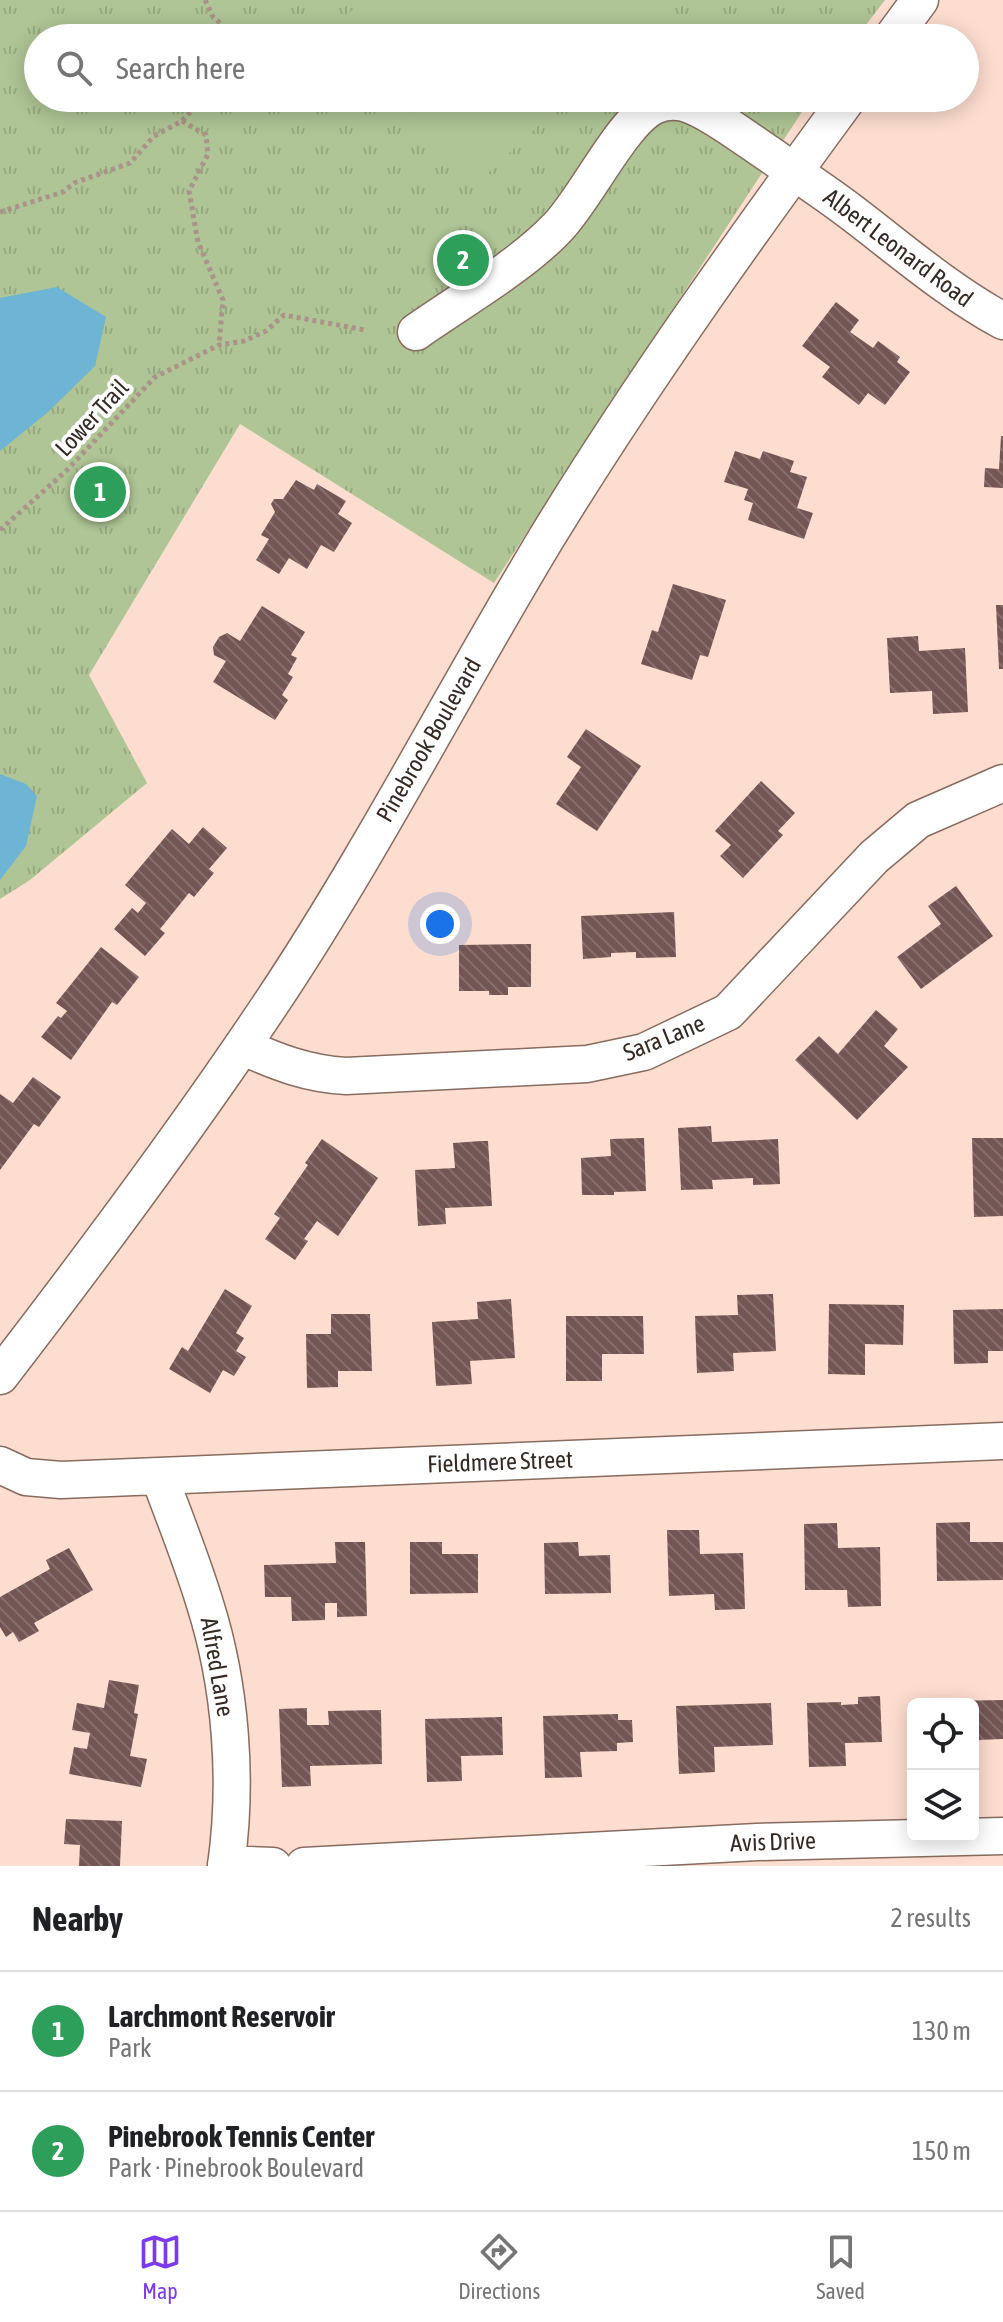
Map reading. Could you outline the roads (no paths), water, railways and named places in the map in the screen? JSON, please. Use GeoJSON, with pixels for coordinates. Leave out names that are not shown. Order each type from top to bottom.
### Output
{"type":"FeatureCollection","features":[{"type":"Feature","properties":{"kind":"street"},"geometry":{"type":"LineString","coordinates":[[902,24],[920,0]]}},
{"type":"Feature","properties":{"kind":"street","name":"Albert Leonard Road"},"geometry":{"type":"LineString","coordinates":[[416,332],[555,231],[569,216],[623,138],[646,112]]}},
{"type":"Feature","properties":{"kind":"street","name":"Albert Leonard Road"},"geometry":{"type":"LineString","coordinates":[[702,112],[849,210],[970,303],[1003,321]]}},
{"type":"Feature","properties":{"kind":"street","name":"Pinebrook Boulevard"},"geometry":{"type":"LineString","coordinates":[[0,1376],[153,1175],[242,1046],[313,938],[547,537],[597,458],[703,297],[838,112]]}},
{"type":"Feature","properties":{"kind":"street","name":"Sara Lane"},"geometry":{"type":"LineString","coordinates":[[242,1046],[290,1066],[346,1076],[587,1064],[644,1052],[728,1012],[874,857],[918,820],[1003,783]]}},
{"type":"Feature","properties":{"kind":"street","name":"Fieldmere Street"},"geometry":{"type":"LineString","coordinates":[[0,1465],[26,1477],[44,1479],[1003,1441]]}},
{"type":"Feature","properties":{"kind":"street","name":"Alfred Lane"},"geometry":{"type":"LineString","coordinates":[[159,1476],[206,1605],[222,1674],[230,1746],[232,1825],[226,1865]]}},
{"type":"Feature","properties":{"kind":"street","name":"Avis Drive"},"geometry":{"type":"LineString","coordinates":[[304,1866],[757,1842],[1003,1836]]}},
{"type":"Feature","properties":{"kind":"street"},"geometry":{"type":"LineString","coordinates":[[226,1865],[273,1866]]}},
{"type":"Feature","properties":{"kind":"water"},"geometry":{"type":"Polygon","coordinates":[[[57,287],[106,317],[95,366],[47,413],[0,451],[0,298],[57,287]]]}},
{"type":"Feature","properties":{"kind":"water"},"geometry":{"type":"Polygon","coordinates":[[[0,774],[26,784],[37,796],[26,846],[0,880],[0,774]]]}},
{"type":"Feature","properties":{"kind":"place","name":"Pinebrook Tennis Center"},"geometry":{"type":"Point","coordinates":[463,260]}},
{"type":"Feature","properties":{"kind":"place","name":"Larchmont Reservoir"},"geometry":{"type":"Point","coordinates":[100,492]}}]}
